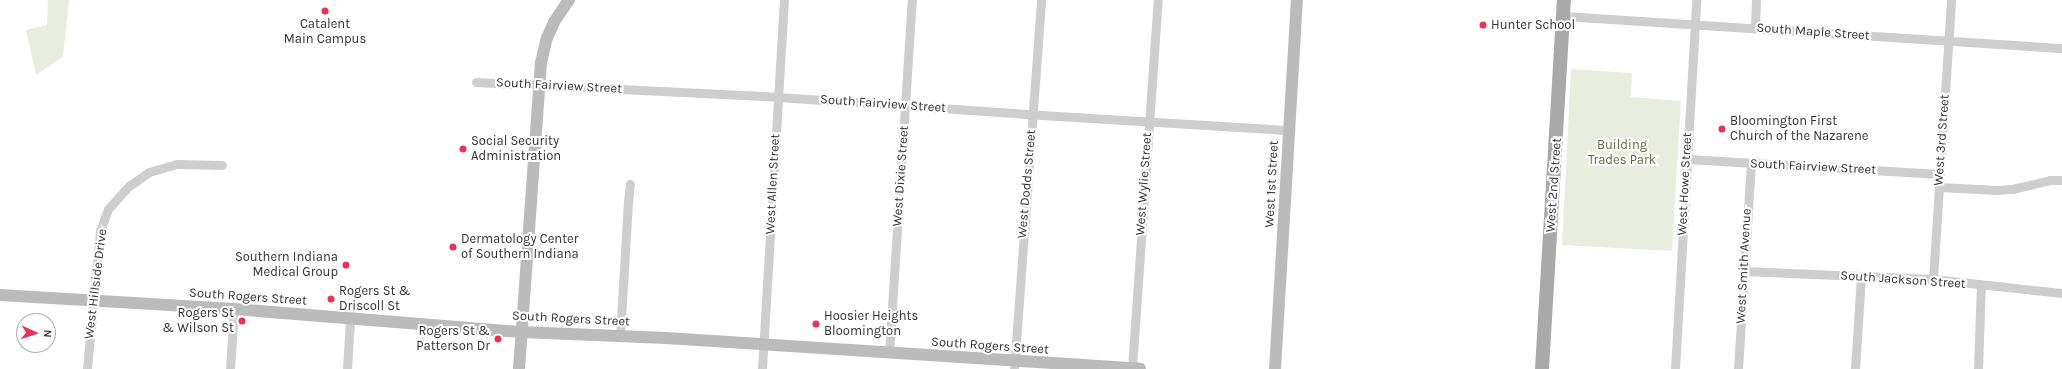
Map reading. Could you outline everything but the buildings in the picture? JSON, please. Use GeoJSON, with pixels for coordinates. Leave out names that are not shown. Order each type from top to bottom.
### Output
{"type":"FeatureCollection","features":[{"type":"Feature","properties":{"kind":"main road","name":"West 2nd Street"},"geometry":{"type":"LineString","coordinates":[[1542,369],[1564,0]]}},
{"type":"Feature","properties":{"kind":"street"},"geometry":{"type":"LineString","coordinates":[[519,369],[540,63],[546,38],[554,22],[569,0]]}},
{"type":"Feature","properties":{"kind":"street","name":"West Allen Street"},"geometry":{"type":"LineString","coordinates":[[762,369],[784,0]]}},
{"type":"Feature","properties":{"kind":"street","name":"West Dixie Street"},"geometry":{"type":"LineString","coordinates":[[889,353],[912,0]]}},
{"type":"Feature","properties":{"kind":"street","name":"West Dodds Street"},"geometry":{"type":"LineString","coordinates":[[1015,365],[1041,0]]}},
{"type":"Feature","properties":{"kind":"street","name":"West Wylie Street"},"geometry":{"type":"LineString","coordinates":[[1132,368],[1158,0]]}},
{"type":"Feature","properties":{"kind":"street","name":"West 1st Street"},"geometry":{"type":"LineString","coordinates":[[1275,369],[1288,130],[1297,0]]}},
{"type":"Feature","properties":{"kind":"street","name":"West Howe Street"},"geometry":{"type":"LineString","coordinates":[[1675,369],[1696,0]]}},
{"type":"Feature","properties":{"kind":"street"},"geometry":{"type":"LineString","coordinates":[[1755,28],[1756,0]]}},
{"type":"Feature","properties":{"kind":"street","name":"West 3rd Street"},"geometry":{"type":"LineString","coordinates":[[1933,279],[1951,0]]}},
{"type":"Feature","properties":{"kind":"street","name":"South Maple Street"},"geometry":{"type":"LineString","coordinates":[[1564,16],[2062,48]]}},
{"type":"Feature","properties":{"kind":"street","name":"South Fairview Street"},"geometry":{"type":"LineString","coordinates":[[476,82],[778,96],[1033,115],[1288,130]]}},
{"type":"Feature","properties":{"kind":"street","name":"South Fairview Street"},"geometry":{"type":"LineString","coordinates":[[1687,159],[1750,164],[1940,174]]}},
{"type":"Feature","properties":{"kind":"street","name":"West Hillside Drive"},"geometry":{"type":"LineString","coordinates":[[87,369],[100,231],[108,209],[129,186],[149,172],[177,164],[222,165]]}},
{"type":"Feature","properties":{"kind":"street","name":"West Smith Avenue"},"geometry":{"type":"LineString","coordinates":[[1738,369],[1750,164]]}},
{"type":"Feature","properties":{"kind":"street"},"geometry":{"type":"LineString","coordinates":[[1939,187],[1996,190],[2012,189],[2050,180],[2062,180]]}},
{"type":"Feature","properties":{"kind":"street"},"geometry":{"type":"LineString","coordinates":[[620,336],[630,184]]}},
{"type":"Feature","properties":{"kind":"street","name":"South Jackson Street"},"geometry":{"type":"LineString","coordinates":[[1744,271],[1933,279],[1981,286],[2062,292]]}},
{"type":"Feature","properties":{"kind":"street"},"geometry":{"type":"LineString","coordinates":[[1855,369],[1861,277]]}},
{"type":"Feature","properties":{"kind":"street"},"geometry":{"type":"LineString","coordinates":[[1978,369],[1981,286]]}},
{"type":"Feature","properties":{"kind":"street","name":"South Rogers Street"},"geometry":{"type":"LineString","coordinates":[[0,294],[234,309],[350,319],[446,324],[522,332],[620,336],[889,353],[1015,365],[1140,369]]}},
{"type":"Feature","properties":{"kind":"street"},"geometry":{"type":"LineString","coordinates":[[230,369],[234,309]]}},
{"type":"Feature","properties":{"kind":"street"},"geometry":{"type":"LineString","coordinates":[[347,369],[350,319]]}},
{"type":"Feature","properties":{"kind":"green space"},"geometry":{"type":"Polygon","coordinates":[[[48,0],[69,0],[63,57],[36,75],[26,30],[47,25],[48,0]]]}},
{"type":"Feature","properties":{"kind":"green space","name":"Building Trades Park"},"geometry":{"type":"Polygon","coordinates":[[[1571,69],[1632,73],[1631,97],[1681,101],[1672,251],[1562,245],[1571,69]]]}},
{"type":"Feature","properties":{"kind":"place","name":"Catalent Main Campus"},"geometry":{"type":"Point","coordinates":[325,11]}},
{"type":"Feature","properties":{"kind":"place","name":"Hunter School"},"geometry":{"type":"Point","coordinates":[1483,25]}},
{"type":"Feature","properties":{"kind":"place","name":"Bloomington First Church of the Nazarene"},"geometry":{"type":"Point","coordinates":[1722,129]}},
{"type":"Feature","properties":{"kind":"place","name":"Social Security Administration"},"geometry":{"type":"Point","coordinates":[463,149]}},
{"type":"Feature","properties":{"kind":"place","name":"Dermatology Center of Southern Indiana"},"geometry":{"type":"Point","coordinates":[453,247]}},
{"type":"Feature","properties":{"kind":"place","name":"Southern Indiana Medical Group"},"geometry":{"type":"Point","coordinates":[346,265]}},
{"type":"Feature","properties":{"kind":"place","name":"Rogers St & Driscoll St"},"geometry":{"type":"Point","coordinates":[331,299]}},
{"type":"Feature","properties":{"kind":"place","name":"Rogers St & Wilson St"},"geometry":{"type":"Point","coordinates":[242,321]}},
{"type":"Feature","properties":{"kind":"place","name":"Hoosier Heights Bloomington"},"geometry":{"type":"Point","coordinates":[816,324]}},
{"type":"Feature","properties":{"kind":"place","name":"Rogers St & Patterson Dr"},"geometry":{"type":"Point","coordinates":[498,339]}}]}
